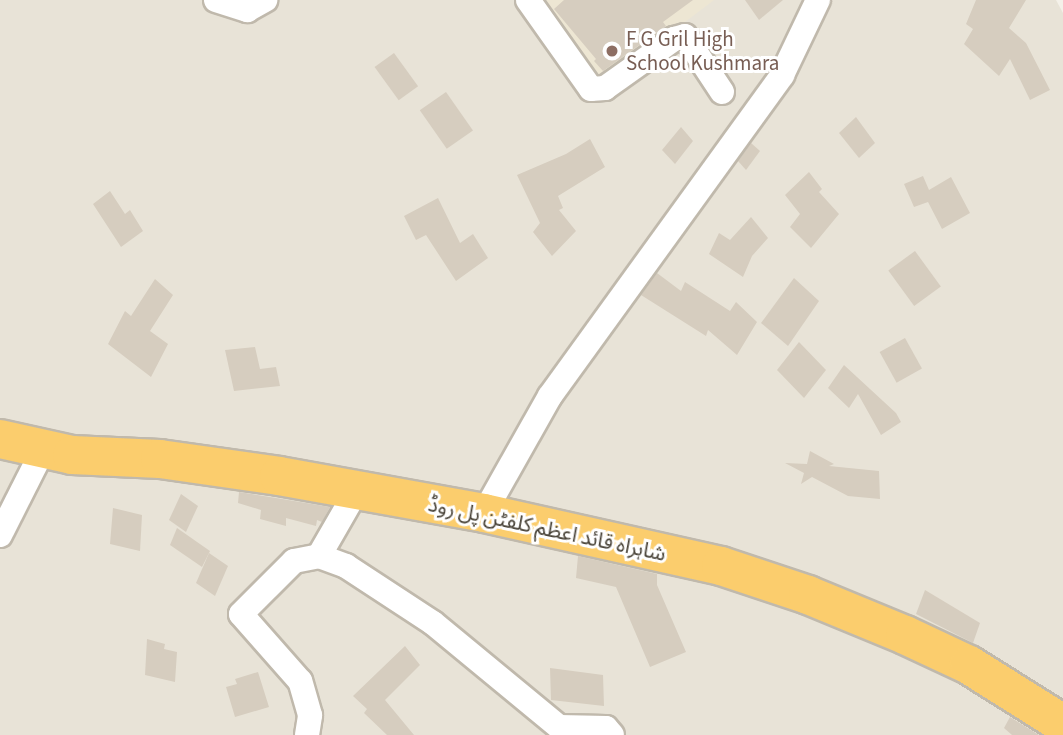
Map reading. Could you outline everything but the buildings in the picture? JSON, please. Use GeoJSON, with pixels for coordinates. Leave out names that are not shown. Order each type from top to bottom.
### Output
{"type":"FeatureCollection","features":[{"type":"Feature","properties":{"kind":"highway","name":"شاہراہ قائد اعظم کلفٹن پل روڈ"},"geometry":{"type":"LineString","coordinates":[[0,439],[72,456],[201,463],[357,490],[484,513],[721,566],[808,595],[905,635],[969,666],[1063,724]]}},
{"type":"Feature","properties":{"kind":"street"},"geometry":{"type":"LineString","coordinates":[[216,0],[247,10],[265,0]]}},
{"type":"Feature","properties":{"kind":"street"},"geometry":{"type":"LineString","coordinates":[[528,0],[591,89],[605,88],[674,39],[685,36],[722,92]]}},
{"type":"Feature","properties":{"kind":"street"},"geometry":{"type":"LineString","coordinates":[[484,513],[550,396],[782,75],[818,0]]}},
{"type":"Feature","properties":{"kind":"street"},"geometry":{"type":"LineString","coordinates":[[0,535],[43,450]]}},
{"type":"Feature","properties":{"kind":"street"},"geometry":{"type":"LineString","coordinates":[[319,556],[357,490]]}},
{"type":"Feature","properties":{"kind":"street"},"geometry":{"type":"LineString","coordinates":[[307,735],[310,715],[300,681],[241,614],[293,561],[319,556],[346,566],[433,623],[559,727],[606,728],[612,735]]}},
{"type":"Feature","properties":{"kind":"shaded area"},"geometry":{"type":"Polygon","coordinates":[[[0,0],[1056,0],[1063,13],[1063,735],[0,735],[0,0]]]}},
{"type":"Feature","properties":{"kind":"shaded area","name":"F G Gril High School Kushmara"},"geometry":{"type":"Polygon","coordinates":[[[537,0],[714,0],[602,85],[537,0]]]}},
{"type":"Feature","properties":{"kind":"place","name":"F G Gril High School Kushmara"},"geometry":{"type":"Point","coordinates":[612,51]}}]}
